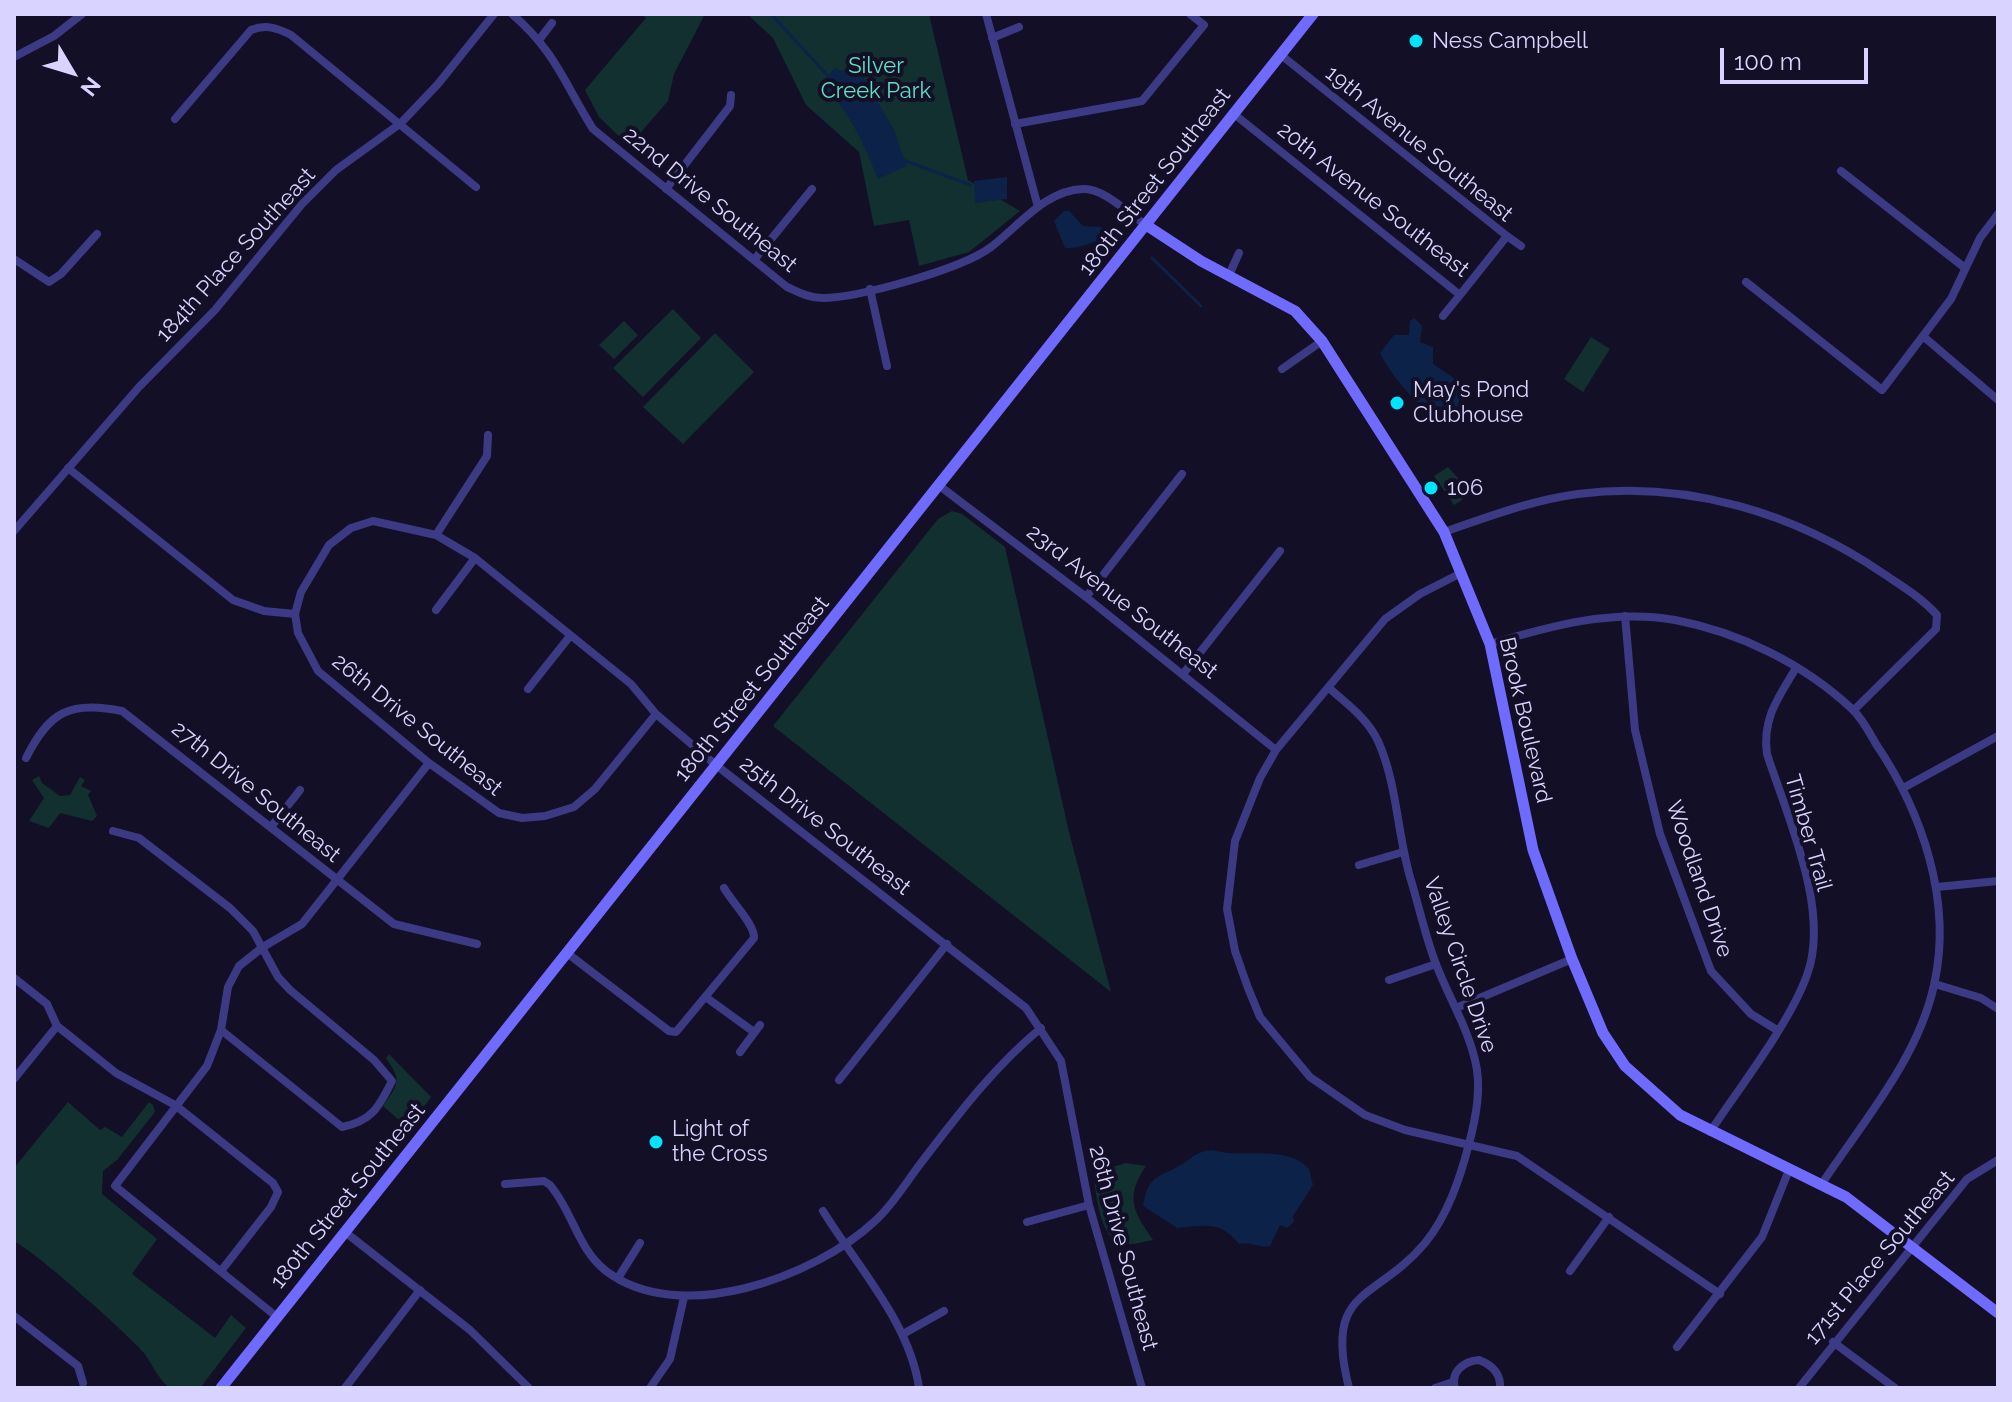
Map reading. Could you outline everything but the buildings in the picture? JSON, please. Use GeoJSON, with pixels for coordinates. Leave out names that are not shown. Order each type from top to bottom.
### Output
{"type":"FeatureCollection","features":[{"type":"Feature","properties":{"kind":"street"},"geometry":{"type":"LineString","coordinates":[[14,57],[54,36],[82,14]]}},
{"type":"Feature","properties":{"kind":"street","name":"184th Place Southeast"},"geometry":{"type":"LineString","coordinates":[[14,531],[139,387],[215,310],[302,204],[336,170],[401,123],[438,84],[494,14]]}},
{"type":"Feature","properties":{"kind":"street","name":"22nd Drive Southeast"},"geometry":{"type":"LineString","coordinates":[[512,14],[539,40],[564,73],[593,129],[787,287],[803,294],[821,298],[870,289],[968,262],[1038,207],[1070,191],[1086,188],[1103,195],[1146,225]]}},
{"type":"Feature","properties":{"kind":"street"},"geometry":{"type":"LineString","coordinates":[[986,14],[1038,207]]}},
{"type":"Feature","properties":{"kind":"street"},"geometry":{"type":"LineString","coordinates":[[1015,124],[1142,101],[1204,25],[1190,14]]}},
{"type":"Feature","properties":{"kind":"street","name":"180th Street Southeast"},"geometry":{"type":"LineString","coordinates":[[221,1388],[941,487],[1313,14]]}},
{"type":"Feature","properties":{"kind":"street"},"geometry":{"type":"LineString","coordinates":[[539,40],[552,23]]}},
{"type":"Feature","properties":{"kind":"street"},"geometry":{"type":"LineString","coordinates":[[175,119],[243,37],[262,26],[291,35],[476,187]]}},
{"type":"Feature","properties":{"kind":"street"},"geometry":{"type":"LineString","coordinates":[[992,38],[1019,27]]}},
{"type":"Feature","properties":{"kind":"street","name":"19th Avenue Southeast"},"geometry":{"type":"LineString","coordinates":[[1281,55],[1507,236],[1484,265]]}},
{"type":"Feature","properties":{"kind":"street"},"geometry":{"type":"LineString","coordinates":[[666,189],[730,106],[731,95]]}},
{"type":"Feature","properties":{"kind":"street","name":"20th Avenue Southeast"},"geometry":{"type":"LineString","coordinates":[[1234,114],[1460,295],[1484,265]]}},
{"type":"Feature","properties":{"kind":"street"},"geometry":{"type":"LineString","coordinates":[[1841,171],[1965,268]]}},
{"type":"Feature","properties":{"kind":"street"},"geometry":{"type":"LineString","coordinates":[[754,260],[812,189]]}},
{"type":"Feature","properties":{"kind":"street"},"geometry":{"type":"LineString","coordinates":[[1746,282],[1882,390],[1951,299],[1965,268],[1998,214]]}},
{"type":"Feature","properties":{"kind":"street","name":"Brook Boulevard"},"geometry":{"type":"LineString","coordinates":[[1146,225],[1295,311],[1322,341],[1444,532],[1490,644],[1533,850],[1572,959],[1603,1033],[1625,1066],[1680,1115],[1710,1133],[1821,1185]]}},
{"type":"Feature","properties":{"kind":"street"},"geometry":{"type":"LineString","coordinates":[[16,260],[49,282],[61,274],[97,234]]}},
{"type":"Feature","properties":{"kind":"street"},"geometry":{"type":"LineString","coordinates":[[1507,236],[1521,246]]}},
{"type":"Feature","properties":{"kind":"street"},"geometry":{"type":"LineString","coordinates":[[1229,275],[1239,253]]}},
{"type":"Feature","properties":{"kind":"street"},"geometry":{"type":"LineString","coordinates":[[870,289],[887,366]]}},
{"type":"Feature","properties":{"kind":"street"},"geometry":{"type":"LineString","coordinates":[[1443,316],[1460,295]]}},
{"type":"Feature","properties":{"kind":"street"},"geometry":{"type":"LineString","coordinates":[[1924,337],[1998,400]]}},
{"type":"Feature","properties":{"kind":"street"},"geometry":{"type":"LineString","coordinates":[[1282,369],[1322,341]]}},
{"type":"Feature","properties":{"kind":"street"},"geometry":{"type":"LineString","coordinates":[[436,535],[487,456],[488,435]]}},
{"type":"Feature","properties":{"kind":"street"},"geometry":{"type":"LineString","coordinates":[[68,468],[233,600],[264,611],[295,614]]}},
{"type":"Feature","properties":{"kind":"street"},"geometry":{"type":"LineString","coordinates":[[1086,597],[1182,474]]}},
{"type":"Feature","properties":{"kind":"street","name":"23rd Avenue Southeast"},"geometry":{"type":"LineString","coordinates":[[941,487],[1086,597],[1276,750]]}},
{"type":"Feature","properties":{"kind":"street"},"geometry":{"type":"LineString","coordinates":[[1444,532],[1530,503],[1622,490],[1688,494],[1746,507],[1804,528],[1854,553],[1925,601],[1937,615],[1936,629],[1854,710]]}},
{"type":"Feature","properties":{"kind":"street","name":"25th Drive Southeast"},"geometry":{"type":"LineString","coordinates":[[295,614],[311,570],[329,545],[351,528],[373,521],[436,535],[475,558],[631,684],[656,714],[716,765],[947,944],[1026,1008],[1041,1028]]}},
{"type":"Feature","properties":{"kind":"street"},"geometry":{"type":"LineString","coordinates":[[1183,674],[1280,551]]}},
{"type":"Feature","properties":{"kind":"street"},"geometry":{"type":"LineString","coordinates":[[436,610],[475,558]]}},
{"type":"Feature","properties":{"kind":"street"},"geometry":{"type":"LineString","coordinates":[[1461,573],[1420,594],[1385,619],[1276,750],[1260,778],[1235,841],[1227,909],[1235,951],[1260,1017],[1310,1077],[1365,1115],[1405,1130],[1517,1156],[1720,1294]]}},
{"type":"Feature","properties":{"kind":"street","name":"26th Drive Southeast"},"geometry":{"type":"LineString","coordinates":[[295,614],[298,633],[318,671],[429,763],[499,813],[522,818],[574,807],[595,789],[656,714]]}},
{"type":"Feature","properties":{"kind":"street"},"geometry":{"type":"LineString","coordinates":[[1490,644],[1553,625],[1625,616],[1672,620],[1710,628],[1752,643],[1796,668],[1854,710],[1905,787],[1923,834],[1937,887],[1935,984],[1915,1036],[1891,1081],[1821,1185],[1846,1197],[1998,1313]]}},
{"type":"Feature","properties":{"kind":"street","name":"Woodland Drive"},"geometry":{"type":"LineString","coordinates":[[1625,616],[1635,730],[1665,847],[1711,971],[1751,1014],[1777,1030]]}},
{"type":"Feature","properties":{"kind":"street"},"geometry":{"type":"LineString","coordinates":[[528,689],[570,636]]}},
{"type":"Feature","properties":{"kind":"street","name":"Timber Trail"},"geometry":{"type":"LineString","coordinates":[[1710,1133],[1777,1030],[1808,974],[1813,936],[1807,879],[1764,736],[1768,713],[1796,668]]}},
{"type":"Feature","properties":{"kind":"street","name":"Valley Circle Drive"},"geometry":{"type":"LineString","coordinates":[[1329,688],[1366,721],[1378,740],[1390,775],[1403,852],[1436,964],[1476,1060],[1479,1096],[1469,1144],[1447,1211],[1426,1242],[1405,1264],[1368,1288],[1352,1306],[1343,1327],[1341,1353],[1349,1388]]}},
{"type":"Feature","properties":{"kind":"street","name":"27th Drive Southeast"},"geometry":{"type":"LineString","coordinates":[[26,758],[40,730],[61,713],[81,707],[122,711],[394,924],[477,944]]}},
{"type":"Feature","properties":{"kind":"street"},"geometry":{"type":"LineString","coordinates":[[1905,787],[1998,736]]}},
{"type":"Feature","properties":{"kind":"street"},"geometry":{"type":"LineString","coordinates":[[277,1317],[115,1186],[207,1066],[221,1030],[228,987],[239,966],[263,947],[302,924],[429,763]]}},
{"type":"Feature","properties":{"kind":"street"},"geometry":{"type":"LineString","coordinates":[[271,827],[300,790]]}},
{"type":"Feature","properties":{"kind":"street"},"geometry":{"type":"LineString","coordinates":[[113,831],[139,838],[230,908],[253,931],[278,977],[290,990],[387,1071],[392,1081],[380,1104],[362,1123],[342,1127],[221,1030]]}},
{"type":"Feature","properties":{"kind":"street"},"geometry":{"type":"LineString","coordinates":[[1359,865],[1403,852]]}},
{"type":"Feature","properties":{"kind":"street"},"geometry":{"type":"LineString","coordinates":[[1937,887],[1998,881]]}},
{"type":"Feature","properties":{"kind":"street"},"geometry":{"type":"LineString","coordinates":[[567,953],[669,1031],[682,1029],[754,938],[750,921],[737,911],[724,888]]}},
{"type":"Feature","properties":{"kind":"street"},"geometry":{"type":"LineString","coordinates":[[839,1080],[947,944]]}},
{"type":"Feature","properties":{"kind":"street"},"geometry":{"type":"LineString","coordinates":[[1456,1008],[1572,959]]}},
{"type":"Feature","properties":{"kind":"street"},"geometry":{"type":"LineString","coordinates":[[1389,980],[1436,964]]}},
{"type":"Feature","properties":{"kind":"street"},"geometry":{"type":"LineString","coordinates":[[14,978],[47,1004],[57,1026],[116,1073],[175,1105],[273,1183],[278,1192],[271,1207],[221,1271]]}},
{"type":"Feature","properties":{"kind":"street"},"geometry":{"type":"LineString","coordinates":[[1935,984],[1981,998],[1998,1009]]}},
{"type":"Feature","properties":{"kind":"street"},"geometry":{"type":"LineString","coordinates":[[707,998],[757,1028],[740,1052]]}},
{"type":"Feature","properties":{"kind":"street"},"geometry":{"type":"LineString","coordinates":[[14,1079],[57,1026]]}},
{"type":"Feature","properties":{"kind":"street"},"geometry":{"type":"LineString","coordinates":[[505,1184],[544,1181],[550,1185],[591,1257],[618,1278],[684,1297],[728,1293],[785,1274],[845,1247],[878,1219],[984,1082],[1041,1028]]}},
{"type":"Feature","properties":{"kind":"street","name":"26th Drive Southeast"},"geometry":{"type":"LineString","coordinates":[[1041,1028],[1061,1061],[1089,1205],[1142,1388]]}},
{"type":"Feature","properties":{"kind":"street","name":"171st Place Southeast"},"geometry":{"type":"LineString","coordinates":[[1799,1388],[1967,1179],[1998,1160]]}},
{"type":"Feature","properties":{"kind":"street"},"geometry":{"type":"LineString","coordinates":[[1677,1347],[1762,1237],[1789,1170]]}},
{"type":"Feature","properties":{"kind":"street"},"geometry":{"type":"LineString","coordinates":[[1027,1222],[1089,1205]]}},
{"type":"Feature","properties":{"kind":"street"},"geometry":{"type":"LineString","coordinates":[[823,1211],[903,1334],[919,1388]]}},
{"type":"Feature","properties":{"kind":"street"},"geometry":{"type":"LineString","coordinates":[[1570,1271],[1609,1217]]}},
{"type":"Feature","properties":{"kind":"street"},"geometry":{"type":"LineString","coordinates":[[345,1232],[470,1330],[529,1388]]}},
{"type":"Feature","properties":{"kind":"street"},"geometry":{"type":"LineString","coordinates":[[618,1278],[640,1243]]}},
{"type":"Feature","properties":{"kind":"street"},"geometry":{"type":"LineString","coordinates":[[345,1388],[420,1290]]}},
{"type":"Feature","properties":{"kind":"street"},"geometry":{"type":"LineString","coordinates":[[650,1388],[670,1359],[684,1297]]}},
{"type":"Feature","properties":{"kind":"street"},"geometry":{"type":"LineString","coordinates":[[903,1334],[944,1311]]}},
{"type":"Feature","properties":{"kind":"street"},"geometry":{"type":"LineString","coordinates":[[14,1316],[78,1366],[83,1383]]}},
{"type":"Feature","properties":{"kind":"street"},"geometry":{"type":"LineString","coordinates":[[1833,1342],[1895,1388]]}},
{"type":"Feature","properties":{"kind":"street"},"geometry":{"type":"LineString","coordinates":[[1435,1388],[1454,1385],[1460,1368],[1479,1360],[1494,1370],[1500,1378],[1500,1388]]}},
{"type":"Feature","properties":{"kind":"green space"},"geometry":{"type":"Polygon","coordinates":[[[642,14],[705,14],[674,74],[668,101],[629,146],[599,117],[585,90],[646,18],[642,14]]]}},
{"type":"Feature","properties":{"kind":"green space","name":"Silver Creek Park"},"geometry":{"type":"Polygon","coordinates":[[[747,14],[929,14],[968,180],[1020,211],[969,252],[919,266],[909,220],[874,226],[859,152],[806,105],[773,38],[747,14]]]}},
{"type":"Feature","properties":{"kind":"green space"},"geometry":{"type":"Polygon","coordinates":[[[673,309],[701,338],[643,397],[613,368],[673,309]]]}},
{"type":"Feature","properties":{"kind":"green space"},"geometry":{"type":"Polygon","coordinates":[[[624,321],[638,335],[614,359],[599,345],[624,321]]]}},
{"type":"Feature","properties":{"kind":"green space"},"geometry":{"type":"Polygon","coordinates":[[[715,333],[754,372],[683,444],[643,407],[715,333]]]}},
{"type":"Feature","properties":{"kind":"green space"},"geometry":{"type":"Polygon","coordinates":[[[1591,337],[1610,349],[1583,392],[1564,379],[1591,337]]]}},
{"type":"Feature","properties":{"kind":"green space"},"geometry":{"type":"Polygon","coordinates":[[[1448,467],[1466,487],[1462,500],[1454,505],[1434,476],[1448,467]]]}},
{"type":"Feature","properties":{"kind":"green space"},"geometry":{"type":"Polygon","coordinates":[[[952,511],[962,514],[1005,547],[1069,832],[1111,992],[773,726],[938,519],[952,511]]]}},
{"type":"Feature","properties":{"kind":"green space"},"geometry":{"type":"Polygon","coordinates":[[[39,776],[42,783],[60,796],[70,795],[80,777],[85,780],[81,786],[91,791],[88,795],[97,816],[92,821],[60,813],[49,828],[29,821],[44,798],[32,780],[39,776]]]}},
{"type":"Feature","properties":{"kind":"green space"},"geometry":{"type":"Polygon","coordinates":[[[389,1054],[431,1097],[408,1128],[383,1106],[396,1082],[395,1072],[386,1058],[389,1054]]]}},
{"type":"Feature","properties":{"kind":"green space"},"geometry":{"type":"Polygon","coordinates":[[[68,1102],[100,1130],[105,1127],[122,1137],[149,1102],[153,1105],[155,1112],[117,1160],[103,1171],[102,1194],[157,1239],[132,1274],[215,1338],[231,1315],[246,1328],[200,1388],[169,1388],[144,1353],[120,1329],[57,1273],[14,1242],[14,1168],[68,1102]]]}},
{"type":"Feature","properties":{"kind":"green space"},"geometry":{"type":"Polygon","coordinates":[[[1126,1163],[1146,1166],[1135,1187],[1134,1204],[1153,1240],[1121,1243],[1114,1239],[1103,1223],[1093,1173],[1126,1163]]]}},
{"type":"Feature","properties":{"kind":"water"},"geometry":{"type":"Polygon","coordinates":[[[835,68],[864,78],[894,130],[907,166],[878,179],[840,104],[821,82],[835,68]]]}},
{"type":"Feature","properties":{"kind":"water"},"geometry":{"type":"Polygon","coordinates":[[[1007,177],[1007,199],[975,203],[974,181],[1007,177]]]}},
{"type":"Feature","properties":{"kind":"water"},"geometry":{"type":"Polygon","coordinates":[[[1064,211],[1069,211],[1083,226],[1114,228],[1092,243],[1065,248],[1054,221],[1064,211]]]}},
{"type":"Feature","properties":{"kind":"water"},"geometry":{"type":"Polygon","coordinates":[[[1414,318],[1422,326],[1420,342],[1433,347],[1433,364],[1454,378],[1457,387],[1462,390],[1453,425],[1432,415],[1411,396],[1380,353],[1394,335],[1409,335],[1410,321],[1414,318]]]}},
{"type":"Feature","properties":{"kind":"water"},"geometry":{"type":"Polygon","coordinates":[[[1213,1150],[1289,1156],[1309,1169],[1313,1185],[1293,1216],[1294,1222],[1287,1228],[1280,1225],[1270,1246],[1239,1244],[1225,1231],[1211,1226],[1177,1228],[1143,1206],[1148,1187],[1156,1178],[1197,1154],[1213,1150]]]}},
{"type":"Feature","properties":{"kind":"waterway"},"geometry":{"type":"LineString","coordinates":[[771,14],[829,77]]}},
{"type":"Feature","properties":{"kind":"waterway"},"geometry":{"type":"LineString","coordinates":[[903,160],[971,185]]}},
{"type":"Feature","properties":{"kind":"waterway"},"geometry":{"type":"LineString","coordinates":[[1152,258],[1201,306]]}},
{"type":"Feature","properties":{"kind":"place","name":"Ness Campbell"},"geometry":{"type":"Point","coordinates":[1416,41]}},
{"type":"Feature","properties":{"kind":"place","name":"May's Pond Clubhouse"},"geometry":{"type":"Point","coordinates":[1397,403]}},
{"type":"Feature","properties":{"kind":"place","name":"106"},"geometry":{"type":"Point","coordinates":[1431,488]}},
{"type":"Feature","properties":{"kind":"place","name":"Light of the Cross"},"geometry":{"type":"Point","coordinates":[656,1142]}}]}
